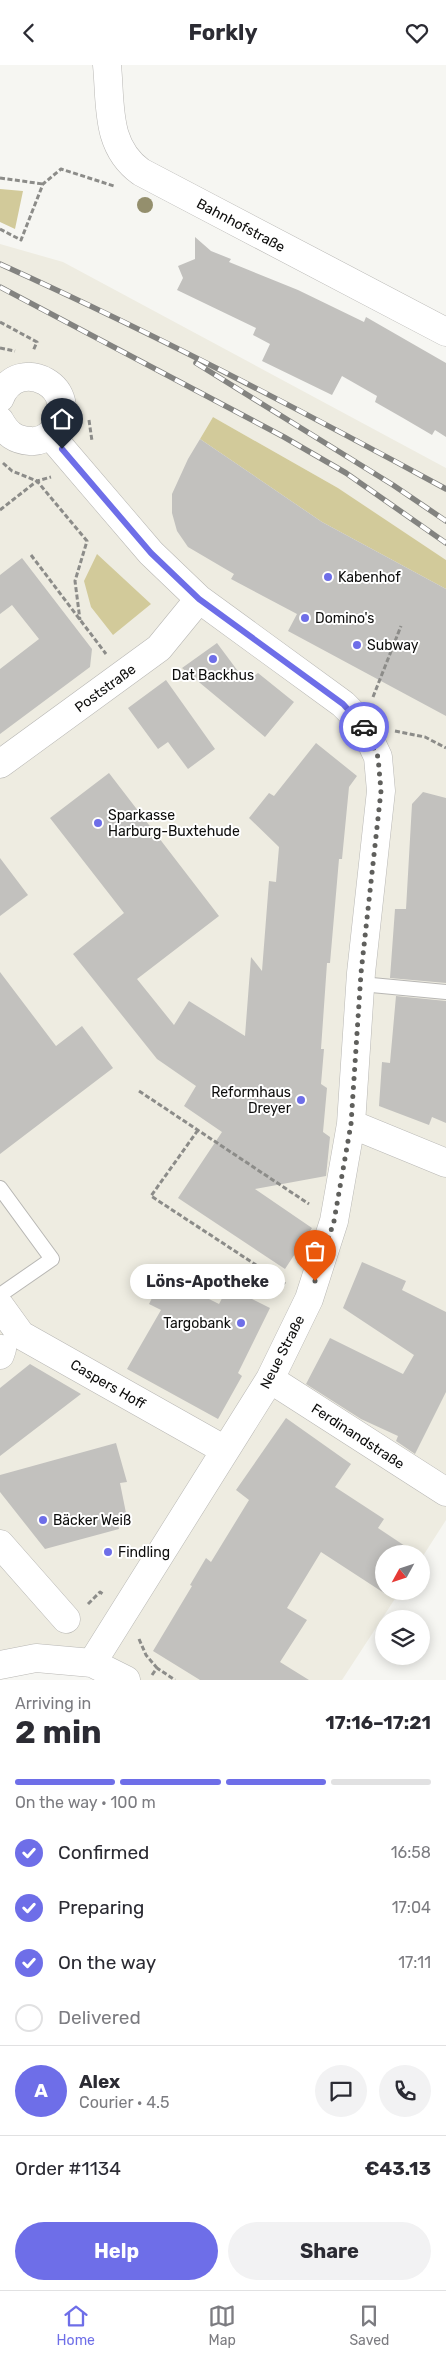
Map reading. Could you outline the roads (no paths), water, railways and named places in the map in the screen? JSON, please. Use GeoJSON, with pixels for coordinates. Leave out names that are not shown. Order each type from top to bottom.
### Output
{"type":"FeatureCollection","features":[{"type":"Feature","properties":{"kind":"street","name":"Bahnhofstraße"},"geometry":{"type":"LineString","coordinates":[[107,65],[114,133],[118,148],[127,162],[141,172],[446,332]]}},
{"type":"Feature","properties":{"kind":"street"},"geometry":{"type":"LineString","coordinates":[[1,392],[14,380],[29,376],[44,379],[56,389],[63,404],[61,421],[50,435],[35,442],[20,440],[2,430]]}},
{"type":"Feature","properties":{"kind":"street","name":"Neue Straße"},"geometry":{"type":"LineString","coordinates":[[50,435],[151,553],[199,599],[343,704],[362,723],[378,757],[381,791],[361,984],[351,1124],[334,1221],[309,1299],[270,1379],[92,1663]]}},
{"type":"Feature","properties":{"kind":"street","name":"Poststraße"},"geometry":{"type":"LineString","coordinates":[[0,764],[159,648],[199,599]]}},
{"type":"Feature","properties":{"kind":"street"},"geometry":{"type":"LineString","coordinates":[[351,1124],[446,1163]]}},
{"type":"Feature","properties":{"kind":"street","name":"Caspers Hoff"},"geometry":{"type":"LineString","coordinates":[[0,1306],[21,1335],[225,1451]]}},
{"type":"Feature","properties":{"kind":"street"},"geometry":{"type":"LineString","coordinates":[[0,1349],[2,1349],[0,1355]]}},
{"type":"Feature","properties":{"kind":"street","name":"Ferdinandstraße"},"geometry":{"type":"LineString","coordinates":[[270,1379],[446,1493]]}},
{"type":"Feature","properties":{"kind":"street"},"geometry":{"type":"LineString","coordinates":[[0,1544],[66,1619]]}},
{"type":"Feature","properties":{"kind":"street"},"geometry":{"type":"LineString","coordinates":[[0,1665],[36,1658],[92,1663],[126,1680]]}},
{"type":"Feature","properties":{"kind":"lane"},"geometry":{"type":"LineString","coordinates":[[361,984],[446,992]]}},
{"type":"Feature","properties":{"kind":"lane"},"geometry":{"type":"LineString","coordinates":[[0,1188],[52,1259],[0,1295]]}},
{"type":"Feature","properties":{"kind":"railway"},"geometry":{"type":"LineString","coordinates":[[0,264],[114,317],[225,372],[446,489]]}},
{"type":"Feature","properties":{"kind":"railway"},"geometry":{"type":"LineString","coordinates":[[0,287],[284,437],[346,473],[446,543]]}},
{"type":"Feature","properties":{"kind":"railway"},"geometry":{"type":"LineString","coordinates":[[196,363],[393,485],[446,521]]}},
{"type":"Feature","properties":{"kind":"place","name":"Kabenhof"},"geometry":{"type":"Point","coordinates":[328,577]}},
{"type":"Feature","properties":{"kind":"place","name":"Domino's"},"geometry":{"type":"Point","coordinates":[305,618]}},
{"type":"Feature","properties":{"kind":"place","name":"Subway"},"geometry":{"type":"Point","coordinates":[357,645]}},
{"type":"Feature","properties":{"kind":"place","name":"Dat Backhus"},"geometry":{"type":"Point","coordinates":[213,659]}},
{"type":"Feature","properties":{"kind":"place","name":"Sparkasse Harburg-Buxtehude"},"geometry":{"type":"Point","coordinates":[98,823]}},
{"type":"Feature","properties":{"kind":"place","name":"Reformhaus Dreyer"},"geometry":{"type":"Point","coordinates":[301,1100]}},
{"type":"Feature","properties":{"kind":"place","name":"Löns-Apotheke"},"geometry":{"type":"Point","coordinates":[315,1281]}},
{"type":"Feature","properties":{"kind":"place","name":"Targobank"},"geometry":{"type":"Point","coordinates":[241,1323]}},
{"type":"Feature","properties":{"kind":"place","name":"Bäcker Weiß"},"geometry":{"type":"Point","coordinates":[43,1520]}},
{"type":"Feature","properties":{"kind":"place","name":"Findling"},"geometry":{"type":"Point","coordinates":[108,1552]}}]}
